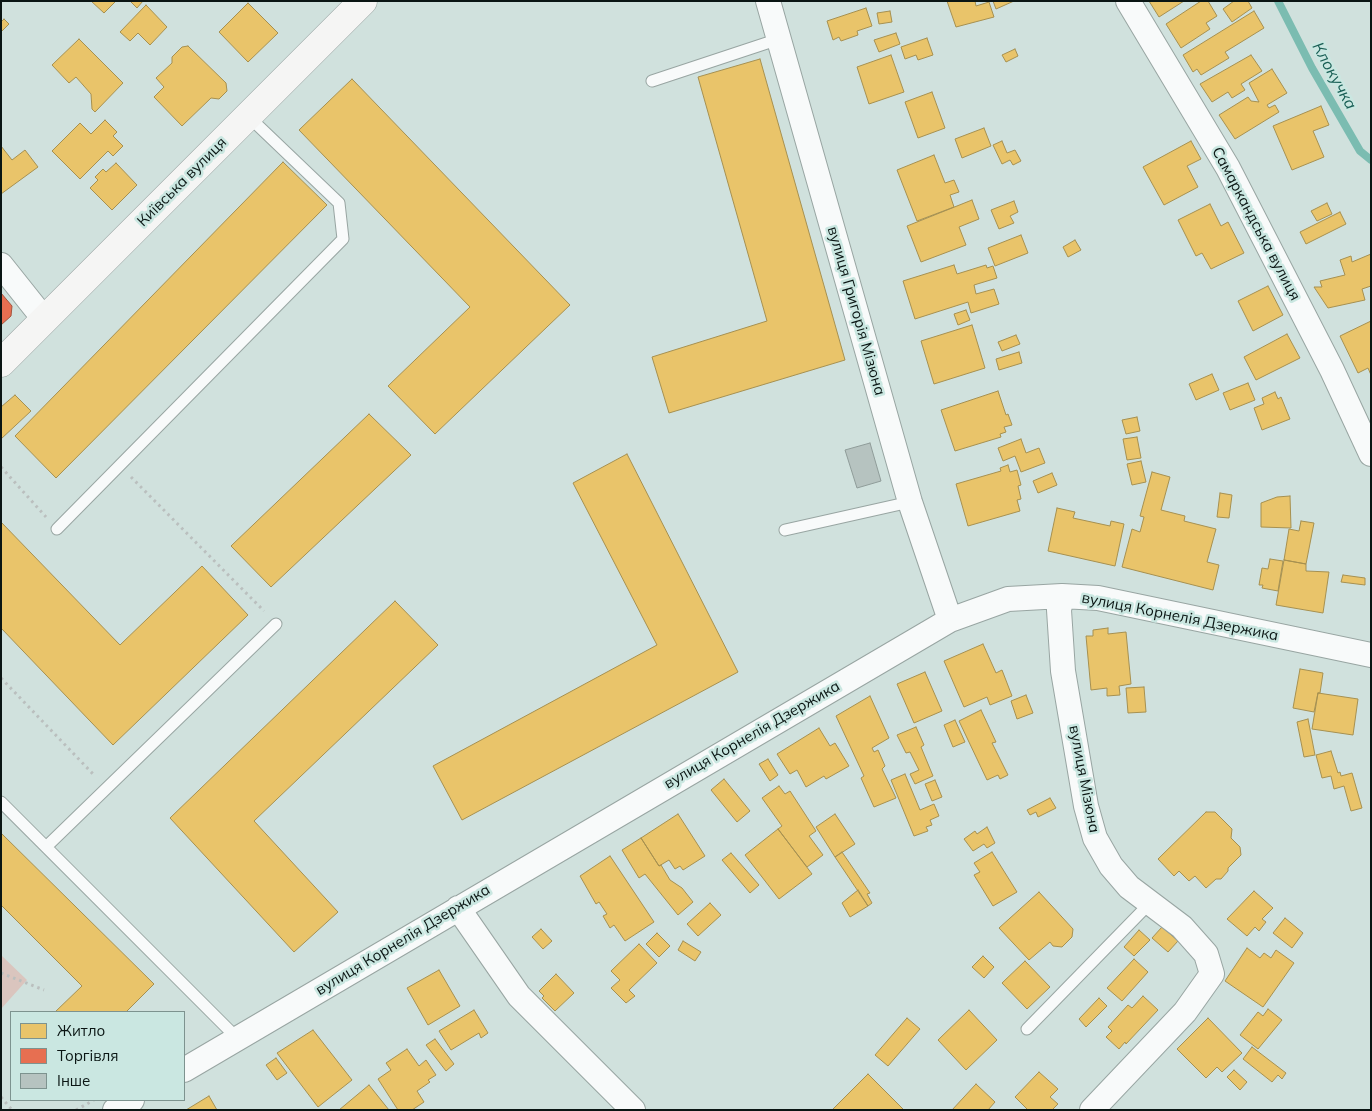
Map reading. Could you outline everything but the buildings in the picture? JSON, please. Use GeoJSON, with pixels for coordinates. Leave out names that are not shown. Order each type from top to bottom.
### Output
{"type":"FeatureCollection","features":[{"type":"Feature","properties":{"kind":"street","name":"Київська вулиця"},"geometry":{"type":"LineString","coordinates":[[1,363],[363,1]]}},
{"type":"Feature","properties":{"kind":"street","name":"вулиця Григорія Мізюна"},"geometry":{"type":"LineString","coordinates":[[768,1],[910,502],[950,620]]}},
{"type":"Feature","properties":{"kind":"street","name":"Самаркандська вулиця"},"geometry":{"type":"LineString","coordinates":[[1128,1],[1228,168],[1332,370],[1371,454]]}},
{"type":"Feature","properties":{"kind":"street"},"geometry":{"type":"LineString","coordinates":[[1,265],[44,319]]}},
{"type":"Feature","properties":{"kind":"street","name":"вулиця Корнелія Дзержика"},"geometry":{"type":"LineString","coordinates":[[185,1069],[950,620],[1008,599],[1062,596],[1098,598],[1371,655]]}},
{"type":"Feature","properties":{"kind":"street","name":"вулиця Мізюна"},"geometry":{"type":"LineString","coordinates":[[1062,596],[1059,610],[1063,671],[1086,806],[1095,838],[1110,866],[1129,888],[1182,927],[1206,954],[1212,974],[1185,1012],[1092,1110]]}},
{"type":"Feature","properties":{"kind":"street"},"geometry":{"type":"LineString","coordinates":[[458,908],[519,996],[633,1110]]}},
{"type":"Feature","properties":{"kind":"street"},"geometry":{"type":"LineString","coordinates":[[116,1110],[130,1101]]}},
{"type":"Feature","properties":{"kind":"lane"},"geometry":{"type":"LineString","coordinates":[[652,80],[779,39]]}},
{"type":"Feature","properties":{"kind":"lane"},"geometry":{"type":"LineString","coordinates":[[58,529],[344,239],[339,204],[248,116]]}},
{"type":"Feature","properties":{"kind":"lane"},"geometry":{"type":"LineString","coordinates":[[785,530],[910,502]]}},
{"type":"Feature","properties":{"kind":"lane"},"geometry":{"type":"LineString","coordinates":[[46,847],[276,624]]}},
{"type":"Feature","properties":{"kind":"lane"},"geometry":{"type":"LineString","coordinates":[[1,802],[238,1038]]}},
{"type":"Feature","properties":{"kind":"lane"},"geometry":{"type":"LineString","coordinates":[[1027,1029],[1149,904]]}},
{"type":"Feature","properties":{"kind":"path"},"geometry":{"type":"LineString","coordinates":[[120,465],[276,624]]}},
{"type":"Feature","properties":{"kind":"path"},"geometry":{"type":"LineString","coordinates":[[1,467],[58,529]]}},
{"type":"Feature","properties":{"kind":"path"},"geometry":{"type":"LineString","coordinates":[[1,678],[107,788]]}},
{"type":"Feature","properties":{"kind":"path"},"geometry":{"type":"LineString","coordinates":[[1,973],[44,990]]}},
{"type":"Feature","properties":{"kind":"path"},"geometry":{"type":"LineString","coordinates":[[1,1097],[12,1110]]}},
{"type":"Feature","properties":{"kind":"path"},"geometry":{"type":"LineString","coordinates":[[76,1110],[92,1101]]}},
{"type":"Feature","properties":{"kind":"shaded area"},"geometry":{"type":"Polygon","coordinates":[[[1,955],[27,980],[1,1009],[1,955]]]}},
{"type":"Feature","properties":{"kind":"waterway","name":"Клокучка"},"geometry":{"type":"LineString","coordinates":[[1278,1],[1312,68],[1360,151],[1371,160]]}}]}
